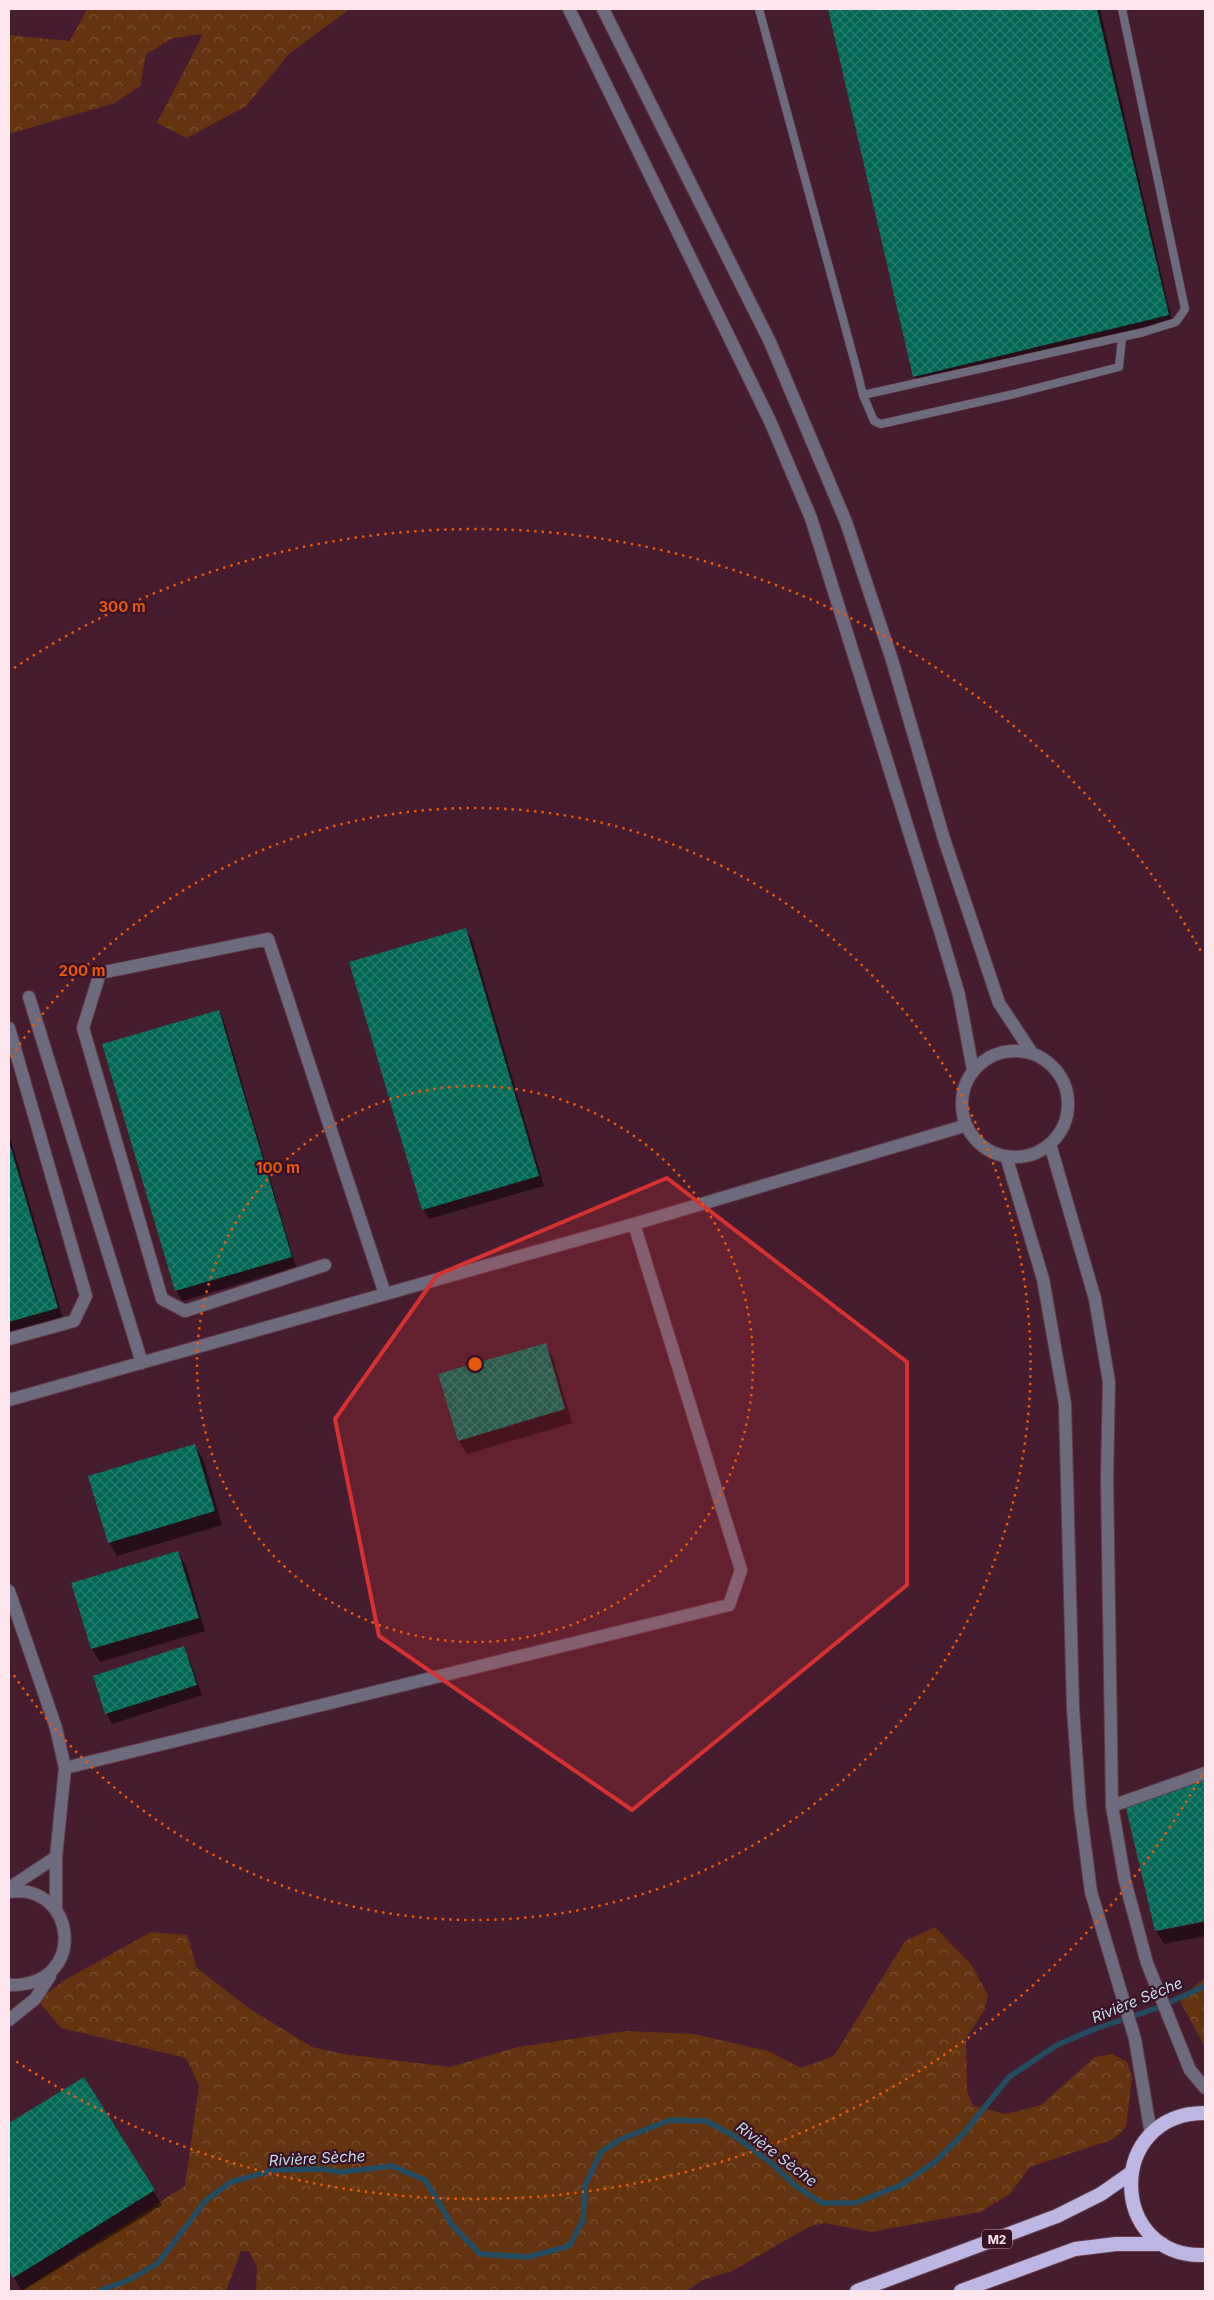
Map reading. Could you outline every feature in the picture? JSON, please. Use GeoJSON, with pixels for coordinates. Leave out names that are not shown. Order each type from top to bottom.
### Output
{"type":"FeatureCollection","features":[{"type":"Feature","properties":{"kind":"highway"},"geometry":{"type":"LineString","coordinates":[[1205,2113],[1192,2113],[1174,2118],[1158,2127],[1151,2134],[1138,2152],[1131,2173],[1130,2194],[1134,2209],[1150,2234],[1162,2244],[1178,2252],[1195,2256],[1205,2255]]}},
{"type":"Feature","properties":{"kind":"highway","name":"M2"},"geometry":{"type":"LineString","coordinates":[[857,2291],[1057,2216],[1101,2194],[1131,2173]]}},
{"type":"Feature","properties":{"kind":"highway"},"geometry":{"type":"LineString","coordinates":[[960,2291],[1075,2249],[1116,2244],[1162,2244]]}},
{"type":"Feature","properties":{"kind":"street"},"geometry":{"type":"LineString","coordinates":[[569,9],[770,421],[811,518],[959,995],[973,1070]]}},
{"type":"Feature","properties":{"kind":"street"},"geometry":{"type":"LineString","coordinates":[[603,9],[770,342],[846,522],[892,660],[944,839],[999,1003],[1032,1053]]}},
{"type":"Feature","properties":{"kind":"street"},"geometry":{"type":"LineString","coordinates":[[325,1265],[186,1311],[162,1299],[83,1028],[100,972],[268,939],[385,1294]]}},
{"type":"Feature","properties":{"kind":"street"},"geometry":{"type":"LineString","coordinates":[[29,997],[142,1363]]}},
{"type":"Feature","properties":{"kind":"street"},"geometry":{"type":"LineString","coordinates":[[9,1028],[86,1296],[74,1321],[9,1339]]}},
{"type":"Feature","properties":{"kind":"street"},"geometry":{"type":"LineString","coordinates":[[1016,1050],[1032,1053],[1046,1060],[1058,1071],[1065,1085],[1069,1101],[1067,1117],[1061,1132],[1050,1144],[1037,1152],[1022,1157],[1006,1156],[993,1152],[981,1145],[964,1126],[961,1102],[965,1085],[973,1070],[985,1059],[1000,1052],[1016,1050]]}},
{"type":"Feature","properties":{"kind":"street"},"geometry":{"type":"LineString","coordinates":[[9,1400],[634,1224],[964,1126]]}},
{"type":"Feature","properties":{"kind":"street"},"geometry":{"type":"LineString","coordinates":[[1050,1144],[1095,1299],[1109,1382],[1107,1477],[1112,1806],[1125,1881],[1147,1963],[1190,2070],[1205,2088]]}},
{"type":"Feature","properties":{"kind":"street"},"geometry":{"type":"LineString","coordinates":[[1006,1156],[1043,1279],[1065,1404],[1073,1708],[1080,1807],[1091,1892],[1135,2039],[1151,2134]]}},
{"type":"Feature","properties":{"kind":"street"},"geometry":{"type":"LineString","coordinates":[[65,1768],[729,1605],[741,1570],[634,1224]]}},
{"type":"Feature","properties":{"kind":"street"},"geometry":{"type":"LineString","coordinates":[[9,1591],[56,1728],[65,1768],[56,1857],[56,1910],[63,1925],[65,1941],[62,1955],[35,1999],[9,2020]]}},
{"type":"Feature","properties":{"kind":"street"},"geometry":{"type":"LineString","coordinates":[[1112,1806],[1205,1773]]}},
{"type":"Feature","properties":{"kind":"street"},"geometry":{"type":"LineString","coordinates":[[9,1888],[56,1857]]}},
{"type":"Feature","properties":{"kind":"street"},"geometry":{"type":"LineString","coordinates":[[9,1892],[18,1890],[35,1894],[56,1910]]}},
{"type":"Feature","properties":{"kind":"street"},"geometry":{"type":"LineString","coordinates":[[9,1985],[24,1986],[41,1980],[54,1970]]}},
{"type":"Feature","properties":{"kind":"lane"},"geometry":{"type":"LineString","coordinates":[[759,9],[864,395],[874,421],[881,424],[1014,394],[1118,367],[1122,337]]}},
{"type":"Feature","properties":{"kind":"lane"},"geometry":{"type":"LineString","coordinates":[[864,395],[1122,337],[1176,322],[1185,309],[1122,9]]}},
{"type":"Feature","properties":{"kind":"highlighted area"},"geometry":{"type":"Polygon","coordinates":[[[667,1178],[907,1362],[907,1585],[632,1810],[379,1636],[335,1419],[437,1275],[667,1178]]]}},
{"type":"Feature","properties":{"kind":"green space"},"geometry":{"type":"Polygon","coordinates":[[[87,9],[350,9],[290,53],[246,106],[187,138],[157,123],[203,34],[173,38],[146,54],[140,86],[115,103],[9,134],[9,35],[70,41],[87,9]]]}},
{"type":"Feature","properties":{"kind":"green space"},"geometry":{"type":"Polygon","coordinates":[[[935,1927],[971,1964],[988,1995],[984,2011],[966,2038],[967,2091],[973,2106],[1006,2114],[1041,2105],[1095,2057],[1112,2054],[1127,2062],[1132,2078],[1126,2127],[1114,2139],[1030,2167],[1010,2194],[980,2212],[871,2232],[824,2223],[809,2227],[732,2271],[703,2280],[686,2291],[256,2291],[257,2267],[249,2251],[241,2251],[226,2291],[21,2291],[185,2186],[199,2085],[186,2058],[61,2028],[38,2001],[63,1981],[151,1932],[187,1935],[197,1968],[250,2009],[312,2047],[343,2054],[450,2067],[518,2047],[626,2031],[694,2034],[768,2051],[801,2068],[834,2056],[905,1941],[935,1927]]]}},
{"type":"Feature","properties":{"kind":"green space"},"geometry":{"type":"Polygon","coordinates":[[[1205,1978],[1205,2047],[1179,1999],[1205,1978]]]}},
{"type":"Feature","properties":{"kind":"building"},"geometry":{"type":"Polygon","coordinates":[[[828,9],[1097,9],[1169,315],[913,377],[828,9]]]}},
{"type":"Feature","properties":{"kind":"building"},"geometry":{"type":"Polygon","coordinates":[[[466,928],[539,1176],[422,1210],[349,962],[466,928]]]}},
{"type":"Feature","properties":{"kind":"building"},"geometry":{"type":"Polygon","coordinates":[[[219,1010],[292,1257],[175,1291],[102,1044],[219,1010]]]}},
{"type":"Feature","properties":{"kind":"building"},"geometry":{"type":"Polygon","coordinates":[[[9,1142],[58,1308],[9,1322],[9,1142]]]}},
{"type":"Feature","properties":{"kind":"building"},"geometry":{"type":"Polygon","coordinates":[[[546,1343],[565,1409],[458,1441],[438,1374],[546,1343]]]}},
{"type":"Feature","properties":{"kind":"building"},"geometry":{"type":"Polygon","coordinates":[[[195,1444],[215,1511],[108,1543],[88,1476],[195,1444]]]}},
{"type":"Feature","properties":{"kind":"building"},"geometry":{"type":"Polygon","coordinates":[[[178,1551],[199,1618],[91,1649],[71,1583],[178,1551]]]}},
{"type":"Feature","properties":{"kind":"building"},"geometry":{"type":"Polygon","coordinates":[[[184,1646],[197,1685],[105,1714],[93,1676],[184,1646]]]}},
{"type":"Feature","properties":{"kind":"building"},"geometry":{"type":"Polygon","coordinates":[[[1205,1779],[1205,1921],[1155,1931],[1125,1804],[1205,1779]]]}},
{"type":"Feature","properties":{"kind":"building"},"geometry":{"type":"Polygon","coordinates":[[[84,2077],[155,2190],[13,2278],[9,2271],[9,2123],[84,2077]]]}},
{"type":"Feature","properties":{"kind":"waterway","name":"Rivière Sèche"},"geometry":{"type":"LineString","coordinates":[[99,2291],[129,2280],[158,2263],[206,2200],[231,2182],[273,2170],[322,2169],[342,2172],[392,2166],[425,2180],[452,2225],[480,2254],[528,2257],[569,2246],[583,2220],[585,2185],[601,2152],[621,2139],[670,2120],[706,2121],[736,2137],[771,2163],[797,2187],[822,2203],[855,2203],[901,2185],[936,2161],[964,2133],[1009,2077],[1057,2045],[1092,2030],[1157,2008],[1205,1986]]}}]}
